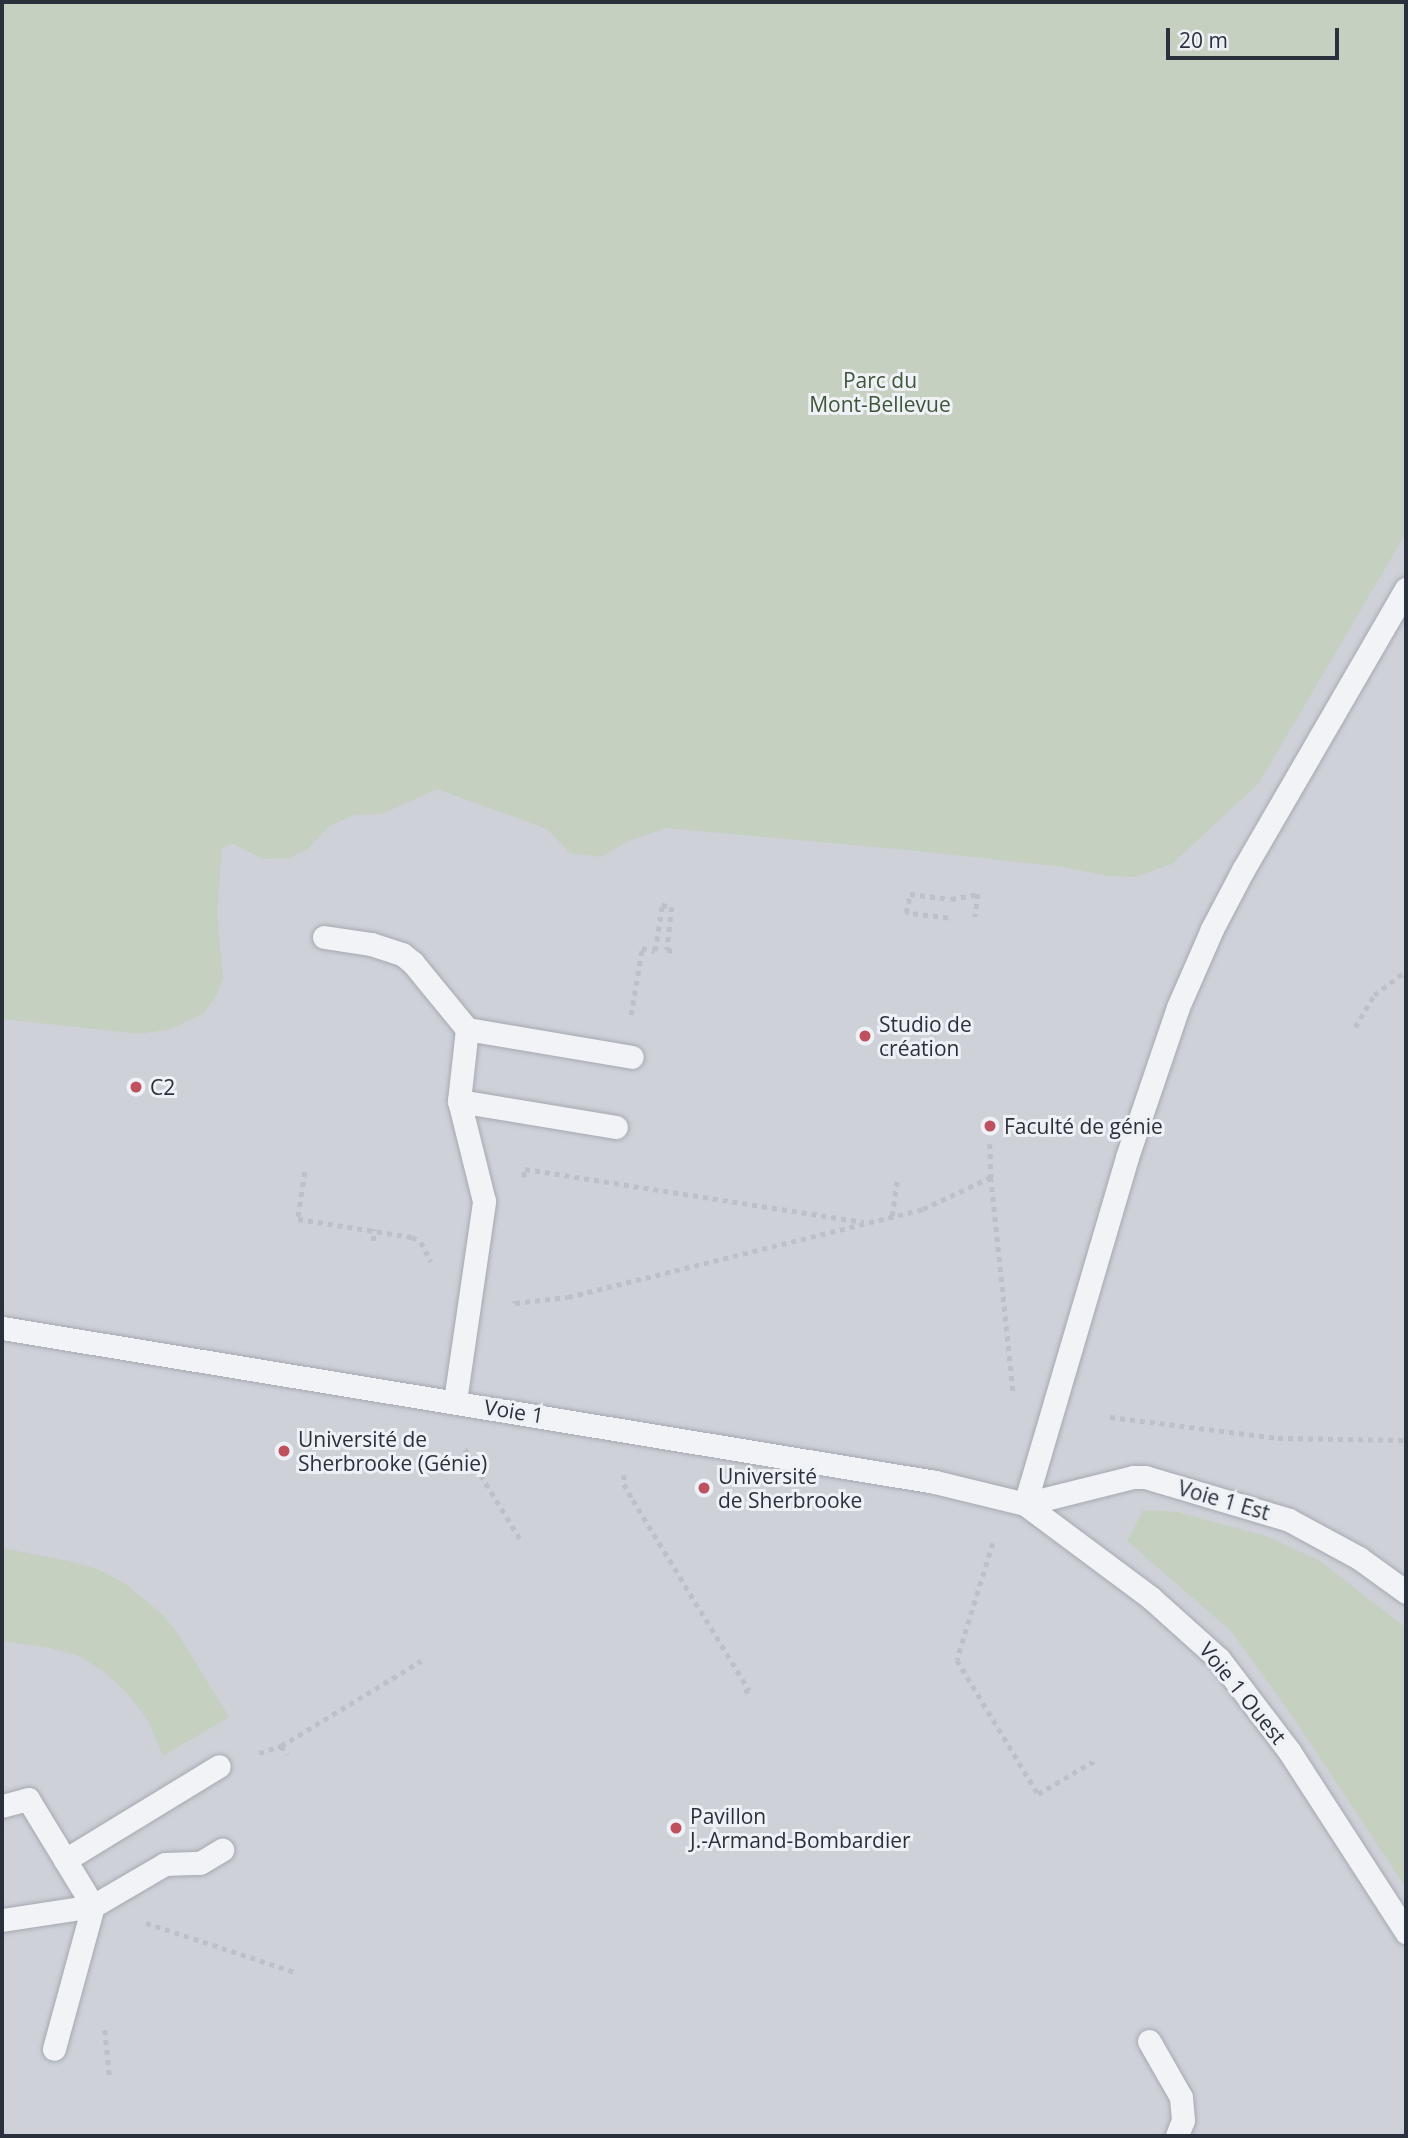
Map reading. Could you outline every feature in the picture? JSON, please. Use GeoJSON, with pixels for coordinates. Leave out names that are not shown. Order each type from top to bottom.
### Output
{"type":"FeatureCollection","features":[{"type":"Feature","properties":{"kind":"lane"},"geometry":{"type":"LineString","coordinates":[[1025,1504],[1119,1182],[1178,1007],[1224,904],[1281,801],[1406,589]]}},
{"type":"Feature","properties":{"kind":"lane"},"geometry":{"type":"LineString","coordinates":[[324,937],[371,944],[402,954],[413,963],[467,1029],[632,1057]]}},
{"type":"Feature","properties":{"kind":"lane"},"geometry":{"type":"LineString","coordinates":[[454,1401],[484,1200],[459,1101],[467,1029]]}},
{"type":"Feature","properties":{"kind":"lane"},"geometry":{"type":"LineString","coordinates":[[459,1101],[615,1127]]}},
{"type":"Feature","properties":{"kind":"lane","name":"Voie 1"},"geometry":{"type":"LineString","coordinates":[[2,1328],[935,1482],[1025,1504]]}},
{"type":"Feature","properties":{"kind":"lane","name":"Voie 1 Est"},"geometry":{"type":"LineString","coordinates":[[1025,1504],[1133,1477],[1145,1477],[1289,1520],[1359,1558],[1406,1592]]}},
{"type":"Feature","properties":{"kind":"lane","name":"Voie 1 Ouest"},"geometry":{"type":"LineString","coordinates":[[1025,1504],[1152,1598],[1219,1659],[1289,1751],[1406,1932]]}},
{"type":"Feature","properties":{"kind":"lane"},"geometry":{"type":"LineString","coordinates":[[65,1860],[219,1766]]}},
{"type":"Feature","properties":{"kind":"lane"},"geometry":{"type":"LineString","coordinates":[[2,1806],[28,1798],[93,1906],[54,2049]]}},
{"type":"Feature","properties":{"kind":"lane"},"geometry":{"type":"LineString","coordinates":[[2,1920],[93,1906],[165,1864],[200,1863],[222,1850]]}},
{"type":"Feature","properties":{"kind":"lane"},"geometry":{"type":"LineString","coordinates":[[1149,2041],[1181,2097],[1183,2120],[1177,2136]]}},
{"type":"Feature","properties":{"kind":"path"},"geometry":{"type":"LineString","coordinates":[[948,918],[906,913],[909,894],[951,899],[978,894],[975,917]]}},
{"type":"Feature","properties":{"kind":"path"},"geometry":{"type":"LineString","coordinates":[[639,967],[642,948],[655,951],[662,905],[672,907],[667,950],[674,951]]}},
{"type":"Feature","properties":{"kind":"path"},"geometry":{"type":"LineString","coordinates":[[1355,1027],[1374,995],[1406,971]]}},
{"type":"Feature","properties":{"kind":"path"},"geometry":{"type":"LineString","coordinates":[[990,1144],[1013,1399]]}},
{"type":"Feature","properties":{"kind":"path"},"geometry":{"type":"LineString","coordinates":[[525,1168],[868,1222]]}},
{"type":"Feature","properties":{"kind":"path"},"geometry":{"type":"LineString","coordinates":[[305,1172],[298,1219],[397,1233],[421,1242],[428,1252],[431,1273]]}},
{"type":"Feature","properties":{"kind":"path"},"geometry":{"type":"LineString","coordinates":[[516,1304],[568,1297],[923,1209],[991,1177]]}},
{"type":"Feature","properties":{"kind":"path"},"geometry":{"type":"LineString","coordinates":[[892,1217],[897,1179]]}},
{"type":"Feature","properties":{"kind":"path"},"geometry":{"type":"LineString","coordinates":[[373,1241],[374,1229]]}},
{"type":"Feature","properties":{"kind":"path"},"geometry":{"type":"LineString","coordinates":[[1110,1417],[1278,1438],[1406,1440]]}},
{"type":"Feature","properties":{"kind":"path"},"geometry":{"type":"LineString","coordinates":[[466,1450],[522,1542]]}},
{"type":"Feature","properties":{"kind":"path"},"geometry":{"type":"LineString","coordinates":[[624,1475],[624,1484],[633,1500],[749,1690],[743,1694]]}},
{"type":"Feature","properties":{"kind":"path"},"geometry":{"type":"LineString","coordinates":[[993,1544],[957,1660],[1039,1796],[1092,1762],[1093,1765]]}},
{"type":"Feature","properties":{"kind":"path"},"geometry":{"type":"LineString","coordinates":[[281,1746],[421,1661]]}},
{"type":"Feature","properties":{"kind":"path"},"geometry":{"type":"LineString","coordinates":[[977,1707],[983,1704]]}},
{"type":"Feature","properties":{"kind":"path"},"geometry":{"type":"LineString","coordinates":[[93,1906],[295,1972]]}},
{"type":"Feature","properties":{"kind":"shaded area","name":"Université de Sherbrooke"},"geometry":{"type":"Polygon","coordinates":[[[1406,275],[1406,2136],[2,2136],[2,580],[1406,275]]]}},
{"type":"Feature","properties":{"kind":"green space","name":"Parc du Mont-Bellevue"},"geometry":{"type":"Polygon","coordinates":[[[2,2],[1406,2],[1406,533],[1259,783],[1172,864],[1135,877],[1108,876],[1063,867],[918,851],[666,828],[628,841],[601,857],[570,853],[547,829],[437,789],[382,814],[355,815],[329,826],[308,849],[289,858],[263,859],[233,844],[222,848],[217,913],[223,978],[217,994],[204,1013],[171,1029],[140,1034],[2,1019],[2,2]]]}},
{"type":"Feature","properties":{"kind":"green space"},"geometry":{"type":"Polygon","coordinates":[[[1143,1510],[1178,1512],[1269,1537],[1320,1561],[1406,1628],[1406,1888],[1295,1720],[1232,1632],[1127,1541],[1143,1510]]]}},
{"type":"Feature","properties":{"kind":"green space"},"geometry":{"type":"Polygon","coordinates":[[[2,1548],[73,1562],[100,1570],[127,1585],[163,1615],[178,1634],[229,1717],[163,1756],[149,1722],[128,1694],[103,1671],[79,1656],[50,1648],[2,1641],[2,1548]]]}},
{"type":"Feature","properties":{"kind":"place","name":"Studio de création"},"geometry":{"type":"Point","coordinates":[865,1036]}},
{"type":"Feature","properties":{"kind":"place","name":"C2"},"geometry":{"type":"Point","coordinates":[136,1087]}},
{"type":"Feature","properties":{"kind":"place","name":"Faculté de génie"},"geometry":{"type":"Point","coordinates":[990,1126]}},
{"type":"Feature","properties":{"kind":"place","name":"Université de Sherbrooke (Génie)"},"geometry":{"type":"Point","coordinates":[284,1451]}},
{"type":"Feature","properties":{"kind":"place","name":"Université de Sherbrooke"},"geometry":{"type":"Point","coordinates":[704,1488]}},
{"type":"Feature","properties":{"kind":"place","name":"Pavillon J.-Armand-Bombardier"},"geometry":{"type":"Point","coordinates":[676,1828]}}]}
